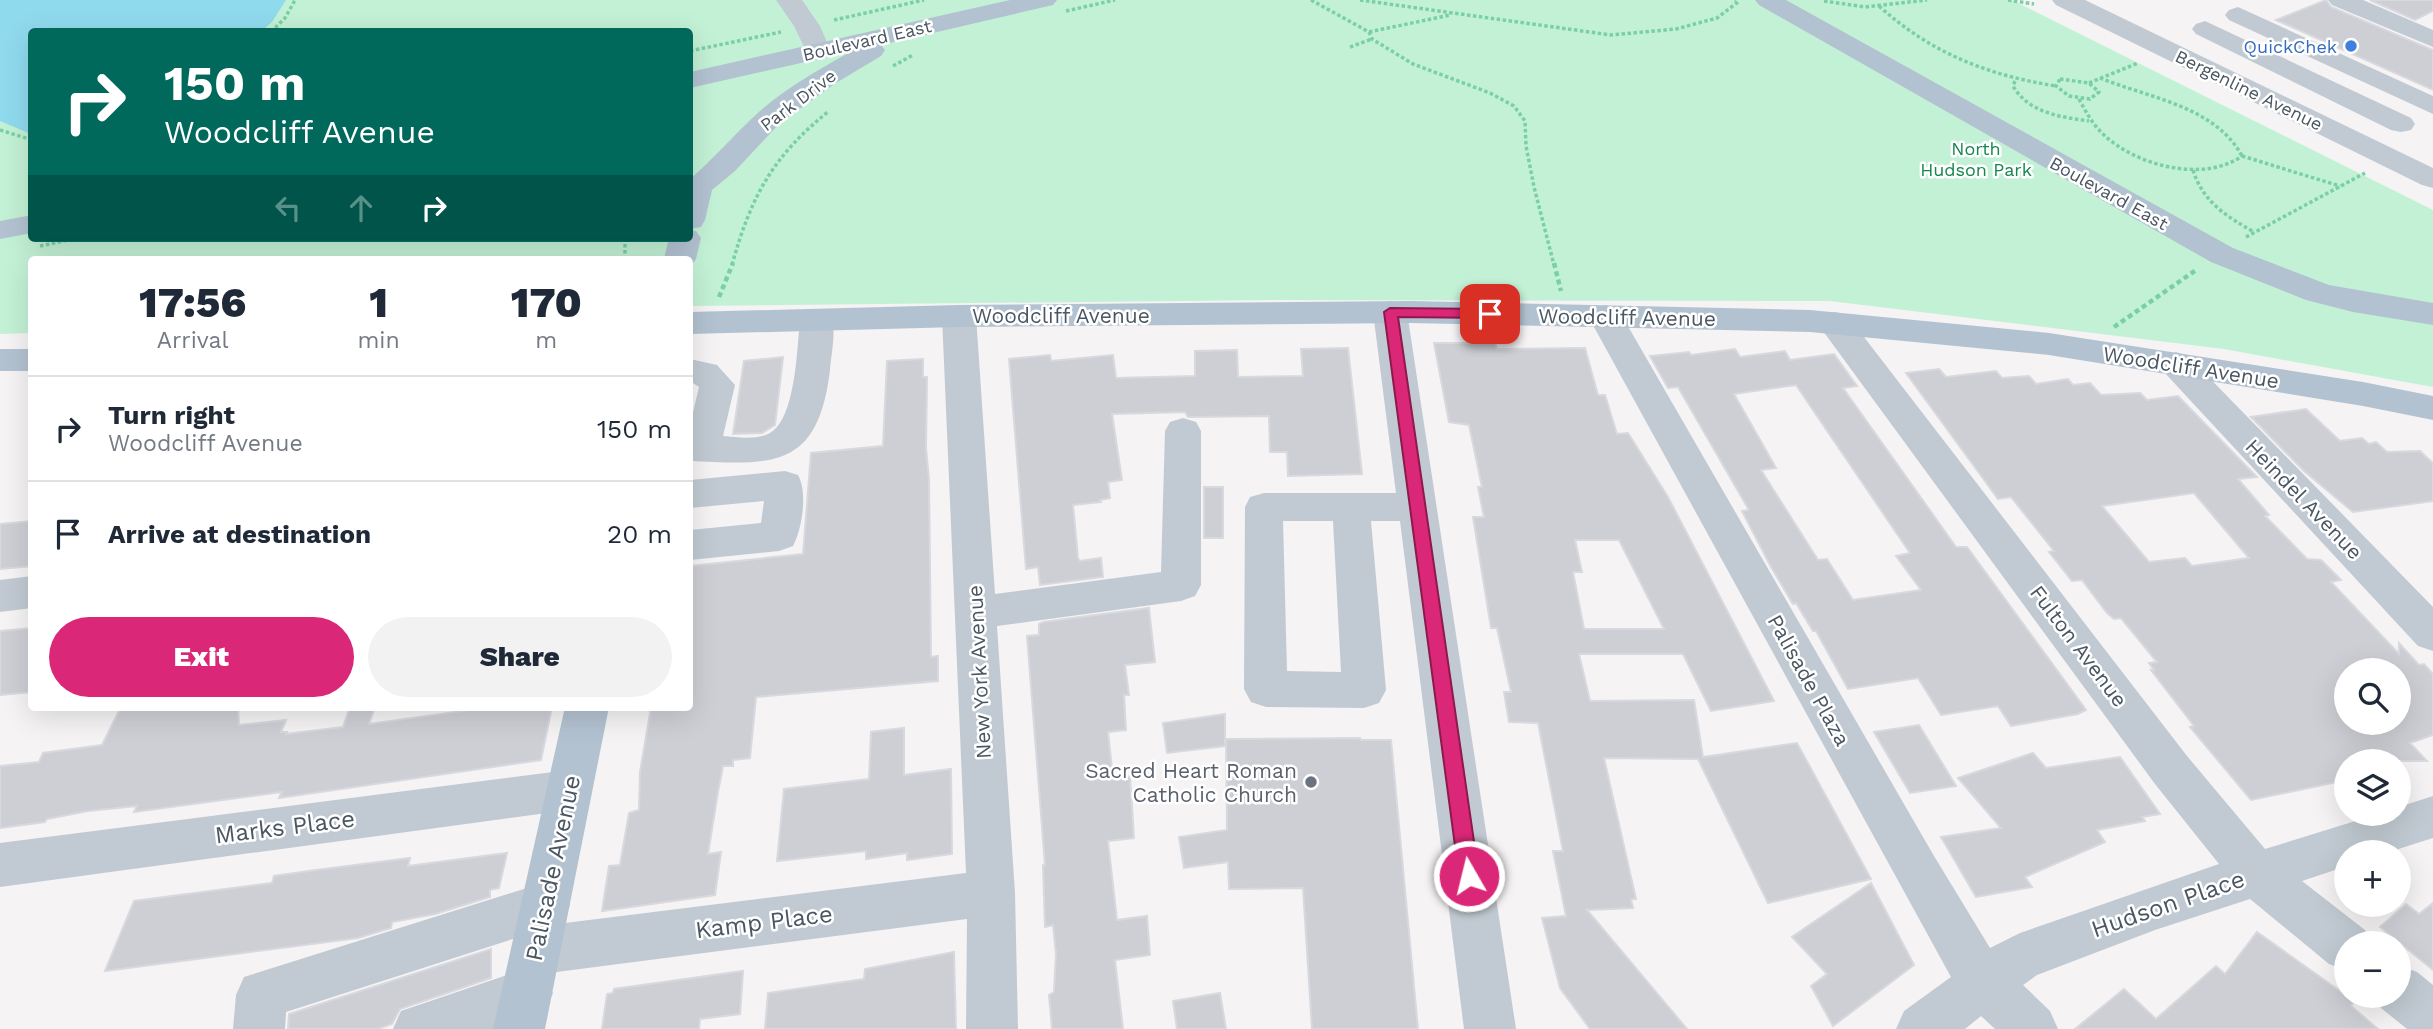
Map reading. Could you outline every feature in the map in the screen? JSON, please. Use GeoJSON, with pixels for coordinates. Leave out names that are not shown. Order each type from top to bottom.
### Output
{"type":"FeatureCollection","features":[{"type":"Feature","properties":{"kind":"main road","name":"Boulevard East"},"geometry":{"type":"LineString","coordinates":[[1768,0],[2222,255],[2318,293],[2353,302],[2433,314]]}},
{"type":"Feature","properties":{"kind":"main road","name":"Boulevard East"},"geometry":{"type":"LineString","coordinates":[[693,79],[818,51],[915,41],[1053,6]]}},
{"type":"Feature","properties":{"kind":"main road","name":"Park Drive"},"geometry":{"type":"LineString","coordinates":[[694,187],[725,165],[769,117],[791,101],[844,66],[915,41]]}},
{"type":"Feature","properties":{"kind":"main road"},"geometry":{"type":"LineString","coordinates":[[0,230],[28,225]]}},
{"type":"Feature","properties":{"kind":"main road","name":"Woodcliff Avenue"},"geometry":{"type":"LineString","coordinates":[[693,323],[960,316],[1390,312],[1835,323],[2081,349],[2363,394],[2433,408]]}},
{"type":"Feature","properties":{"kind":"main road"},"geometry":{"type":"LineString","coordinates":[[0,360],[28,360]]}},
{"type":"Feature","properties":{"kind":"main road","name":"Palisade Avenue"},"geometry":{"type":"LineString","coordinates":[[527,989],[586,711]]}},
{"type":"Feature","properties":{"kind":"street"},"geometry":{"type":"LineString","coordinates":[[789,0],[807,26],[818,51]]}},
{"type":"Feature","properties":{"kind":"street","name":"Bergenline Avenue"},"geometry":{"type":"LineString","coordinates":[[2065,0],[2153,53],[2359,143],[2433,179]]}},
{"type":"Feature","properties":{"kind":"street"},"geometry":{"type":"LineString","coordinates":[[2341,0],[2433,39]]}},
{"type":"Feature","properties":{"kind":"street"},"geometry":{"type":"LineString","coordinates":[[2153,53],[2268,4]]}},
{"type":"Feature","properties":{"kind":"street"},"geometry":{"type":"LineString","coordinates":[[2238,15],[2433,108]]}},
{"type":"Feature","properties":{"kind":"street"},"geometry":{"type":"LineString","coordinates":[[2205,29],[2394,127],[2433,153]]}},
{"type":"Feature","properties":{"kind":"street"},"geometry":{"type":"LineString","coordinates":[[2359,143],[2433,108]]}},
{"type":"Feature","properties":{"kind":"street"},"geometry":{"type":"LineString","coordinates":[[1390,312],[1490,1029]]}},
{"type":"Feature","properties":{"kind":"street","name":"New York Avenue"},"geometry":{"type":"LineString","coordinates":[[960,316],[991,893],[992,1029]]}},
{"type":"Feature","properties":{"kind":"street","name":"Palisade Plaza"},"geometry":{"type":"LineString","coordinates":[[1587,316],[1983,983],[2032,1029]]}},
{"type":"Feature","properties":{"kind":"street"},"geometry":{"type":"LineString","coordinates":[[693,370],[699,370],[711,377],[717,385],[696,448],[762,448],[781,443],[795,432],[804,418],[817,320]]}},
{"type":"Feature","properties":{"kind":"street","name":"Fulton Avenue"},"geometry":{"type":"LineString","coordinates":[[1835,323],[2171,769],[2256,874],[2334,937]]}},
{"type":"Feature","properties":{"kind":"street","name":"Heindel Avenue"},"geometry":{"type":"LineString","coordinates":[[2176,364],[2433,634]]}},
{"type":"Feature","properties":{"kind":"street"},"geometry":{"type":"LineString","coordinates":[[975,613],[1181,584],[1183,431]]}},
{"type":"Feature","properties":{"kind":"street"},"geometry":{"type":"LineString","coordinates":[[693,494],[785,485],[779,536],[693,545]]}},
{"type":"Feature","properties":{"kind":"street"},"geometry":{"type":"LineString","coordinates":[[1351,507],[1364,690],[1266,689],[1264,507],[1351,507],[1417,507]]}},
{"type":"Feature","properties":{"kind":"street"},"geometry":{"type":"LineString","coordinates":[[0,596],[28,592]]}},
{"type":"Feature","properties":{"kind":"street","name":"Marks Place"},"geometry":{"type":"LineString","coordinates":[[0,864],[569,790]]}},
{"type":"Feature","properties":{"kind":"street","name":"Hudson Place"},"geometry":{"type":"LineString","coordinates":[[1922,1029],[2020,957],[2256,874],[2433,817]]}},
{"type":"Feature","properties":{"kind":"street","name":"Kamp Place"},"geometry":{"type":"LineString","coordinates":[[527,989],[991,893]]}},
{"type":"Feature","properties":{"kind":"street"},"geometry":{"type":"LineString","coordinates":[[258,1029],[262,995],[527,989]]}},
{"type":"Feature","properties":{"kind":"street"},"geometry":{"type":"LineString","coordinates":[[419,1029],[527,989]]}},
{"type":"Feature","properties":{"kind":"street"},"geometry":{"type":"LineString","coordinates":[[2411,1000],[2433,1017]]}},
{"type":"Feature","properties":{"kind":"path"},"geometry":{"type":"LineString","coordinates":[[275,28],[285,18],[295,0]]}},
{"type":"Feature","properties":{"kind":"path"},"geometry":{"type":"LineString","coordinates":[[1053,6],[1115,0]]}},
{"type":"Feature","properties":{"kind":"path"},"geometry":{"type":"LineString","coordinates":[[1311,0],[1369,32],[1372,39],[1413,64],[1490,93],[1514,106],[1525,121],[1526,146],[1534,187],[1587,316]]}},
{"type":"Feature","properties":{"kind":"path"},"geometry":{"type":"LineString","coordinates":[[1360,0],[1611,35],[1676,30],[1717,18],[1738,2],[1735,0]]}},
{"type":"Feature","properties":{"kind":"path"},"geometry":{"type":"LineString","coordinates":[[1820,0],[1866,7],[1927,0]]}},
{"type":"Feature","properties":{"kind":"path"},"geometry":{"type":"LineString","coordinates":[[2008,0],[2034,4]]}},
{"type":"Feature","properties":{"kind":"path"},"geometry":{"type":"LineString","coordinates":[[1879,6],[1911,36],[1925,45],[2015,81],[2056,86],[2064,93],[2079,99],[2098,95],[2097,89],[2089,83],[2068,78],[2060,79],[2056,86]]}},
{"type":"Feature","properties":{"kind":"path"},"geometry":{"type":"LineString","coordinates":[[1369,32],[1456,14]]}},
{"type":"Feature","properties":{"kind":"path"},"geometry":{"type":"LineString","coordinates":[[1350,47],[1372,39]]}},
{"type":"Feature","properties":{"kind":"path"},"geometry":{"type":"LineString","coordinates":[[884,71],[915,41]]}},
{"type":"Feature","properties":{"kind":"path"},"geometry":{"type":"LineString","coordinates":[[2089,83],[2153,53]]}},
{"type":"Feature","properties":{"kind":"path"},"geometry":{"type":"LineString","coordinates":[[2100,78],[2207,120],[2233,138],[2242,156],[2340,186]]}},
{"type":"Feature","properties":{"kind":"path"},"geometry":{"type":"LineString","coordinates":[[2015,81],[2015,92],[2031,106],[2059,116],[2091,122]]}},
{"type":"Feature","properties":{"kind":"path"},"geometry":{"type":"LineString","coordinates":[[2079,99],[2091,122],[2113,142],[2129,151],[2193,170],[2226,167],[2242,156]]}},
{"type":"Feature","properties":{"kind":"path"},"geometry":{"type":"LineString","coordinates":[[2021,109],[2031,106]]}},
{"type":"Feature","properties":{"kind":"path"},"geometry":{"type":"LineString","coordinates":[[714,298],[721,296],[751,200],[761,182],[784,150],[832,108]]}},
{"type":"Feature","properties":{"kind":"path"},"geometry":{"type":"LineString","coordinates":[[0,130],[28,139]]}},
{"type":"Feature","properties":{"kind":"path"},"geometry":{"type":"LineString","coordinates":[[2193,170],[2197,185],[2207,201],[2254,232]]}},
{"type":"Feature","properties":{"kind":"path"},"geometry":{"type":"LineString","coordinates":[[2244,238],[2368,171]]}},
{"type":"Feature","properties":{"kind":"path"},"geometry":{"type":"LineString","coordinates":[[2081,349],[2196,270]]}},
{"type":"Feature","properties":{"kind":"green space","name":"North Hudson Park"},"geometry":{"type":"Polygon","coordinates":[[[0,0],[2012,0],[2433,210],[2433,387],[2224,349],[1830,301],[1270,300],[693,306],[693,256],[28,256],[28,333],[0,334],[0,0]]]}},
{"type":"Feature","properties":{"kind":"water"},"geometry":{"type":"Polygon","coordinates":[[[0,0],[286,0],[265,28],[28,28],[28,133],[0,121],[0,0]]]}},
{"type":"Feature","properties":{"kind":"building"},"geometry":{"type":"Polygon","coordinates":[[[2326,0],[2331,7],[2433,50],[2433,90],[2276,20],[2326,0]]]}},
{"type":"Feature","properties":{"kind":"building"},"geometry":{"type":"Polygon","coordinates":[[[2370,0],[2433,0],[2433,11],[2415,20],[2370,0]]]}},
{"type":"Feature","properties":{"kind":"building"},"geometry":{"type":"Polygon","coordinates":[[[1434,343],[1495,343],[1497,349],[1585,348],[1598,395],[1605,395],[1617,434],[1628,433],[1668,497],[1774,701],[1711,711],[1683,654],[1579,654],[1590,701],[1694,700],[1703,757],[1797,743],[1871,879],[1768,903],[1698,759],[1604,758],[1636,899],[1631,899],[1633,908],[1587,910],[1687,1029],[1590,1029],[1560,988],[1542,918],[1566,916],[1553,851],[1563,851],[1538,723],[1509,722],[1504,692],[1511,692],[1497,628],[1491,628],[1473,517],[1484,517],[1478,487],[1482,487],[1469,425],[1449,422],[1434,343]],[[1575,540],[1582,572],[1573,572],[1584,629],[1664,629],[1619,540],[1575,540]]]}},
{"type":"Feature","properties":{"kind":"building"},"geometry":{"type":"Polygon","coordinates":[[[1348,348],[1362,474],[1288,476],[1287,452],[1270,452],[1269,416],[1188,417],[1185,412],[1112,414],[1122,480],[1108,482],[1110,498],[1100,500],[1101,502],[1073,505],[1078,558],[1080,561],[1101,558],[1103,577],[1040,585],[1038,567],[1026,569],[1009,359],[1050,355],[1051,361],[1113,355],[1116,378],[1195,376],[1195,351],[1237,350],[1238,377],[1303,376],[1301,349],[1348,348]]]}},
{"type":"Feature","properties":{"kind":"building"},"geometry":{"type":"Polygon","coordinates":[[[1735,349],[1740,357],[1785,351],[1790,360],[1834,354],[1857,386],[1843,388],[1956,547],[1967,547],[2086,710],[2078,714],[2011,726],[1998,706],[1941,715],[1918,678],[1848,689],[1816,631],[1813,631],[1796,603],[1793,604],[1771,567],[1742,511],[1749,510],[1678,387],[1668,388],[1650,356],[1689,352],[1691,355],[1735,349]],[[1796,385],[1734,394],[1776,468],[1761,470],[1818,560],[1827,559],[1853,600],[1921,590],[1896,556],[1910,553],[1796,385]]]}},
{"type":"Feature","properties":{"kind":"building"},"geometry":{"type":"Polygon","coordinates":[[[783,357],[775,425],[762,433],[733,434],[744,361],[783,357]]]}},
{"type":"Feature","properties":{"kind":"building"},"geometry":{"type":"Polygon","coordinates":[[[923,359],[923,377],[927,377],[931,657],[938,656],[938,681],[756,697],[750,758],[733,760],[733,766],[723,766],[708,854],[721,852],[715,895],[602,911],[609,866],[620,865],[629,813],[639,810],[640,772],[650,711],[693,711],[693,566],[803,554],[811,453],[883,446],[887,361],[923,359]]]}},
{"type":"Feature","properties":{"kind":"building"},"geometry":{"type":"Polygon","coordinates":[[[1939,369],[1946,377],[1996,371],[2002,378],[2029,376],[2036,384],[2068,379],[2073,385],[2090,383],[2101,395],[2140,393],[2147,400],[2178,396],[2257,477],[2238,479],[2269,515],[2265,516],[2307,559],[2321,560],[2341,580],[2331,582],[2399,654],[2399,643],[2419,665],[2424,664],[2433,674],[2433,735],[2410,743],[2427,761],[2411,761],[2411,749],[2334,749],[2334,783],[2251,800],[2190,727],[2194,726],[2151,670],[2154,670],[2149,663],[2157,662],[2121,618],[2114,619],[2107,613],[2082,580],[2072,581],[2049,552],[2054,551],[2011,497],[1998,499],[1906,373],[1939,369]],[[2194,493],[2102,506],[2149,562],[2185,558],[2192,566],[2249,558],[2194,493]]]}},
{"type":"Feature","properties":{"kind":"building"},"geometry":{"type":"Polygon","coordinates":[[[2306,409],[2340,441],[2362,438],[2369,444],[2376,442],[2387,452],[2420,451],[2433,463],[2433,501],[2353,512],[2304,471],[2251,417],[2306,409]]]}},
{"type":"Feature","properties":{"kind":"building"},"geometry":{"type":"Polygon","coordinates":[[[1204,487],[1223,487],[1223,538],[1204,538],[1204,487]]]}},
{"type":"Feature","properties":{"kind":"building"},"geometry":{"type":"Polygon","coordinates":[[[28,521],[28,566],[0,569],[0,524],[28,521]]]}},
{"type":"Feature","properties":{"kind":"building"},"geometry":{"type":"Polygon","coordinates":[[[1149,608],[1155,662],[1125,665],[1129,695],[1124,695],[1126,730],[1108,732],[1113,778],[1130,776],[1134,838],[1108,841],[1117,920],[1147,916],[1150,955],[1115,960],[1123,1029],[1052,1029],[1049,995],[1054,992],[1056,954],[1053,925],[1045,927],[1045,865],[1027,636],[1039,635],[1039,624],[1043,622],[1149,608]]]}},
{"type":"Feature","properties":{"kind":"building"},"geometry":{"type":"Polygon","coordinates":[[[28,628],[28,692],[0,695],[0,631],[28,628]]]}},
{"type":"Feature","properties":{"kind":"building"},"geometry":{"type":"Polygon","coordinates":[[[119,711],[238,711],[239,725],[286,720],[281,732],[287,732],[286,734],[343,727],[349,711],[374,711],[369,724],[462,711],[551,711],[541,760],[279,798],[282,792],[134,812],[137,806],[88,811],[47,819],[45,822],[0,828],[0,766],[39,762],[43,753],[102,745],[119,711]]]}},
{"type":"Feature","properties":{"kind":"building"},"geometry":{"type":"Polygon","coordinates":[[[1225,714],[1225,746],[1167,753],[1163,723],[1225,714]]]}},
{"type":"Feature","properties":{"kind":"building"},"geometry":{"type":"Polygon","coordinates":[[[1919,725],[1956,786],[1910,793],[1874,732],[1919,725]]]}},
{"type":"Feature","properties":{"kind":"building"},"geometry":{"type":"Polygon","coordinates":[[[904,728],[904,775],[951,769],[952,854],[907,860],[907,853],[866,859],[866,851],[777,861],[784,789],[869,779],[871,732],[904,728]]]}},
{"type":"Feature","properties":{"kind":"building"},"geometry":{"type":"Polygon","coordinates":[[[1226,739],[1391,740],[1418,1029],[1312,1029],[1303,888],[1229,889],[1228,862],[1184,868],[1179,837],[1227,830],[1226,739]]]}},
{"type":"Feature","properties":{"kind":"building"},"geometry":{"type":"Polygon","coordinates":[[[2033,753],[2046,768],[2120,757],[2160,814],[2142,817],[2145,821],[2097,830],[2105,842],[2025,877],[2032,887],[1976,897],[1941,837],[2001,828],[1958,778],[2033,753]]]}},
{"type":"Feature","properties":{"kind":"building"},"geometry":{"type":"Polygon","coordinates":[[[507,853],[499,888],[490,890],[490,897],[435,914],[392,922],[391,928],[358,938],[105,971],[134,901],[272,883],[274,876],[316,870],[410,858],[408,866],[507,853]]]}},
{"type":"Feature","properties":{"kind":"building"},"geometry":{"type":"Polygon","coordinates":[[[1871,883],[1914,965],[1833,1026],[1811,986],[1827,974],[1792,937],[1871,883]]]}},
{"type":"Feature","properties":{"kind":"building"},"geometry":{"type":"Polygon","coordinates":[[[2433,903],[2433,970],[2411,952],[2411,931],[2385,931],[2380,927],[2391,917],[2411,917],[2411,908],[2419,914],[2433,903]]]}},
{"type":"Feature","properties":{"kind":"building"},"geometry":{"type":"Polygon","coordinates":[[[2257,932],[2334,987],[2334,1008],[2353,1008],[2378,1029],[2075,1029],[2124,989],[2156,1019],[2216,966],[2225,974],[2257,932]]]}},
{"type":"Feature","properties":{"kind":"building"},"geometry":{"type":"Polygon","coordinates":[[[491,949],[491,978],[400,1009],[392,1024],[378,1029],[288,1029],[289,1014],[491,949]]]}},
{"type":"Feature","properties":{"kind":"building"},"geometry":{"type":"Polygon","coordinates":[[[954,952],[956,1029],[765,1029],[768,993],[864,979],[865,969],[954,952]]]}},
{"type":"Feature","properties":{"kind":"building"},"geometry":{"type":"Polygon","coordinates":[[[743,971],[740,1014],[700,1019],[699,1029],[602,1029],[607,994],[613,993],[614,989],[743,971]]]}},
{"type":"Feature","properties":{"kind":"building"},"geometry":{"type":"Polygon","coordinates":[[[1220,993],[1226,1029],[1177,1029],[1173,1001],[1220,993]]]}},
{"type":"Feature","properties":{"kind":"place","name":"QuickChek"},"geometry":{"type":"Point","coordinates":[2351,46]}},
{"type":"Feature","properties":{"kind":"place","name":"Sacred Heart Roman Catholic Church"},"geometry":{"type":"Point","coordinates":[1311,782]}},
{"type":"Feature","properties":{"kind":"route"},"geometry":{"type":"LineString","coordinates":[[1469,876],[1390,312],[1490,314]]}}]}
